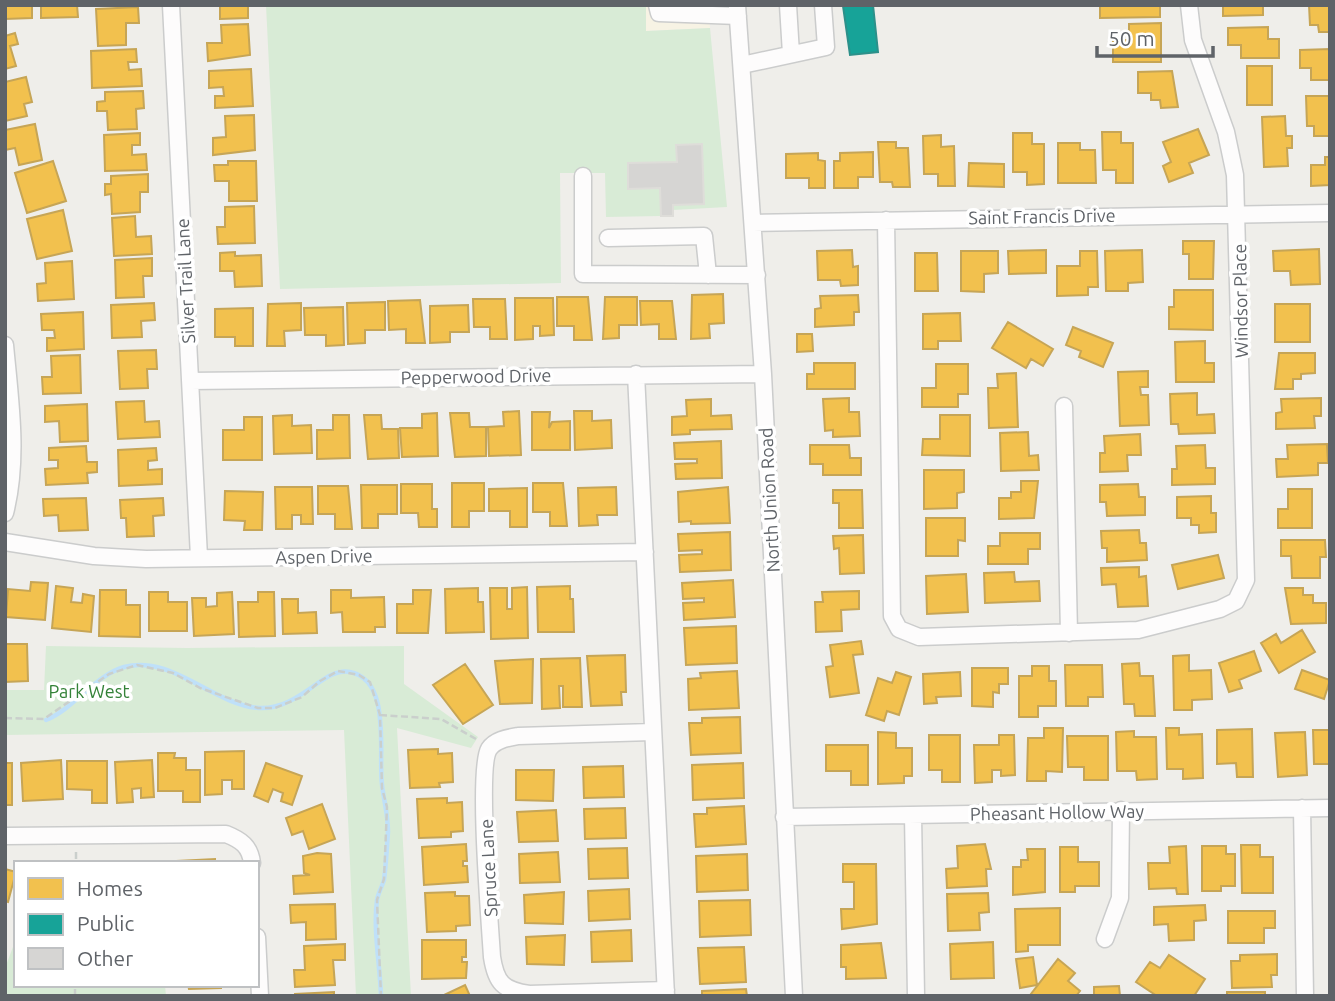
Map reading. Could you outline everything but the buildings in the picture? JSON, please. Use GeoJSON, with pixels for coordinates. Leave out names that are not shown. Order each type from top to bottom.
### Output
{"type":"FeatureCollection","features":[{"type":"Feature","properties":{"kind":"street","name":"Silver Trail Lane"},"geometry":{"type":"LineString","coordinates":[[171,5],[199,557]]}},
{"type":"Feature","properties":{"kind":"street"},"geometry":{"type":"LineString","coordinates":[[657,5],[659,13],[737,11]]}},
{"type":"Feature","properties":{"kind":"street"},"geometry":{"type":"LineString","coordinates":[[788,5],[791,54]]}},
{"type":"Feature","properties":{"kind":"street"},"geometry":{"type":"LineString","coordinates":[[742,65],[826,47],[823,5]]}},
{"type":"Feature","properties":{"kind":"street","name":"Windsor Place"},"geometry":{"type":"LineString","coordinates":[[1069,633],[1138,630],[1220,608],[1236,601],[1246,580],[1238,214],[1226,132],[1193,40],[1189,5]]}},
{"type":"Feature","properties":{"kind":"street","name":"North Union Road"},"geometry":{"type":"LineString","coordinates":[[737,11],[763,374],[794,996]]}},
{"type":"Feature","properties":{"kind":"street"},"geometry":{"type":"LineString","coordinates":[[583,176],[583,274],[757,275]]}},
{"type":"Feature","properties":{"kind":"street","name":"Saint Francis Drive"},"geometry":{"type":"LineString","coordinates":[[753,223],[1330,213]]}},
{"type":"Feature","properties":{"kind":"street"},"geometry":{"type":"LineString","coordinates":[[886,220],[892,615],[904,634],[919,637],[1069,633],[1064,406]]}},
{"type":"Feature","properties":{"kind":"street"},"geometry":{"type":"LineString","coordinates":[[608,238],[704,236],[708,275]]}},
{"type":"Feature","properties":{"kind":"street"},"geometry":{"type":"LineString","coordinates":[[5,345],[13,438],[12,469],[5,513]]}},
{"type":"Feature","properties":{"kind":"street","name":"Spruce Lane"},"geometry":{"type":"LineString","coordinates":[[490,748],[485,758],[484,792],[492,957],[498,982],[507,990],[529,994],[666,993],[636,374]]}},
{"type":"Feature","properties":{"kind":"street","name":"Pepperwood Drive"},"geometry":{"type":"LineString","coordinates":[[190,381],[763,374]]}},
{"type":"Feature","properties":{"kind":"street","name":"Aspen Drive"},"geometry":{"type":"LineString","coordinates":[[5,542],[93,556],[645,552]]}},
{"type":"Feature","properties":{"kind":"street"},"geometry":{"type":"LineString","coordinates":[[490,748],[500,740],[518,736],[652,732]]}},
{"type":"Feature","properties":{"kind":"street"},"geometry":{"type":"LineString","coordinates":[[1302,808],[1305,996]]}},
{"type":"Feature","properties":{"kind":"street","name":"Pheasant Hollow Way"},"geometry":{"type":"LineString","coordinates":[[785,817],[1330,808]]}},
{"type":"Feature","properties":{"kind":"street"},"geometry":{"type":"LineString","coordinates":[[1105,939],[1120,898],[1121,810]]}},
{"type":"Feature","properties":{"kind":"street"},"geometry":{"type":"LineString","coordinates":[[913,815],[916,996]]}},
{"type":"Feature","properties":{"kind":"street"},"geometry":{"type":"LineString","coordinates":[[5,836],[191,832],[226,834],[241,840],[251,852],[252,861]]}},
{"type":"Feature","properties":{"kind":"street"},"geometry":{"type":"LineString","coordinates":[[259,976],[260,996]]}},
{"type":"Feature","properties":{"kind":"path"},"geometry":{"type":"LineString","coordinates":[[5,718],[44,719],[108,674],[137,665],[173,673],[200,688],[258,708],[275,708],[302,697],[329,676],[349,671],[370,682],[380,715],[382,788],[388,826],[384,880],[377,900],[381,996]]}},
{"type":"Feature","properties":{"kind":"path"},"geometry":{"type":"LineString","coordinates":[[380,715],[441,719],[490,748]]}},
{"type":"Feature","properties":{"kind":"shaded area"},"geometry":{"type":"Polygon","coordinates":[[[646,5],[708,5],[710,28],[646,31],[646,5]]]}},
{"type":"Feature","properties":{"kind":"green space"},"geometry":{"type":"Polygon","coordinates":[[[266,5],[646,5],[646,31],[710,28],[727,207],[673,210],[673,205],[704,203],[702,144],[676,145],[677,162],[628,163],[629,189],[660,188],[661,216],[606,217],[605,173],[560,173],[561,283],[280,289],[266,5]]]}},
{"type":"Feature","properties":{"kind":"green space","name":"Park West"},"geometry":{"type":"Polygon","coordinates":[[[46,646],[404,646],[404,684],[478,737],[471,748],[397,728],[411,996],[356,996],[344,730],[5,735],[5,690],[44,690],[46,646]]]}},
{"type":"Feature","properties":{"kind":"green space"},"geometry":{"type":"Polygon","coordinates":[[[14,944],[14,987],[165,987],[166,996],[5,996],[5,968],[14,944]]]}},
{"type":"Feature","properties":{"kind":"waterway"},"geometry":{"type":"LineString","coordinates":[[46,720],[66,708],[103,677],[124,667],[159,667],[242,705],[259,708],[274,707],[287,702],[340,672],[350,672],[363,678],[378,703],[382,785],[388,826],[384,880],[376,911],[381,996]]}}]}
